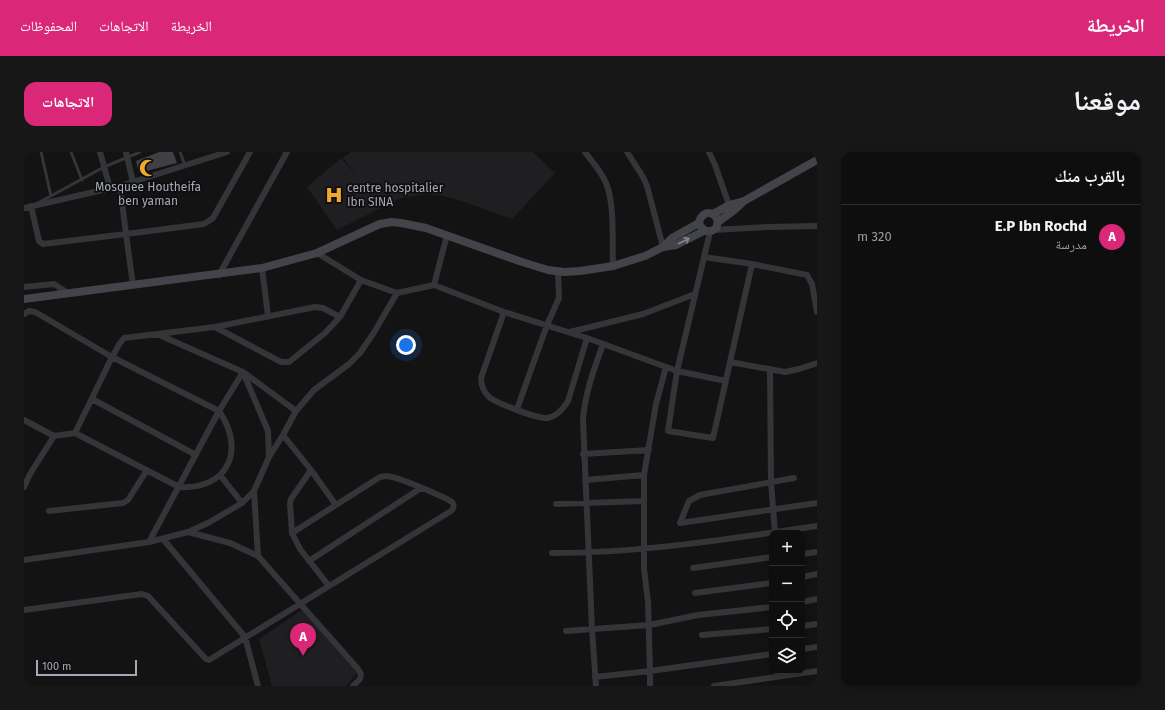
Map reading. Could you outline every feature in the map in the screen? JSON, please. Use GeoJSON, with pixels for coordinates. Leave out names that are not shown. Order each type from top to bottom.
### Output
{"type":"FeatureCollection","features":[{"type":"Feature","properties":{"kind":"main road"},"geometry":{"type":"LineString","coordinates":[[716,218],[729,206],[744,201],[817,160]]}},
{"type":"Feature","properties":{"kind":"main road"},"geometry":{"type":"LineString","coordinates":[[716,218],[733,211],[744,201]]}},
{"type":"Feature","properties":{"kind":"main road"},"geometry":{"type":"LineString","coordinates":[[24,299],[219,275],[262,268],[317,253],[380,224],[401,223],[426,228],[548,270],[580,271],[613,266],[644,256],[663,247],[676,245],[709,231],[717,225],[716,218],[710,213],[704,214],[701,216],[699,223],[672,238],[663,247]]}},
{"type":"Feature","properties":{"kind":"main road"},"geometry":{"type":"LineString","coordinates":[[699,223],[701,227],[709,231]]}},
{"type":"Feature","properties":{"kind":"street"},"geometry":{"type":"LineString","coordinates":[[100,152],[110,188]]}},
{"type":"Feature","properties":{"kind":"street"},"geometry":{"type":"LineString","coordinates":[[227,152],[216,154],[120,186],[27,207],[39,241],[43,244],[204,224],[213,218],[250,152]]}},
{"type":"Feature","properties":{"kind":"street"},"geometry":{"type":"LineString","coordinates":[[219,275],[287,152]]}},
{"type":"Feature","properties":{"kind":"street"},"geometry":{"type":"LineString","coordinates":[[585,152],[599,170],[606,184],[612,222],[613,266]]}},
{"type":"Feature","properties":{"kind":"street"},"geometry":{"type":"LineString","coordinates":[[627,152],[647,186],[663,247]]}},
{"type":"Feature","properties":{"kind":"street"},"geometry":{"type":"LineString","coordinates":[[708,152],[715,166],[729,206]]}},
{"type":"Feature","properties":{"kind":"street"},"geometry":{"type":"LineString","coordinates":[[127,155],[133,182]]}},
{"type":"Feature","properties":{"kind":"street"},"geometry":{"type":"LineString","coordinates":[[120,186],[133,285]]}},
{"type":"Feature","properties":{"kind":"street"},"geometry":{"type":"LineString","coordinates":[[752,264],[713,438],[668,431],[676,371],[709,231],[768,227],[817,226]]}},
{"type":"Feature","properties":{"kind":"street"},"geometry":{"type":"LineString","coordinates":[[434,284],[447,234]]}},
{"type":"Feature","properties":{"kind":"street"},"geometry":{"type":"LineString","coordinates":[[317,253],[361,280],[397,293],[434,284],[504,312],[587,338],[676,371],[726,381]]}},
{"type":"Feature","properties":{"kind":"street"},"geometry":{"type":"LineString","coordinates":[[704,257],[752,264],[807,275],[812,284],[817,312]]}},
{"type":"Feature","properties":{"kind":"street"},"geometry":{"type":"LineString","coordinates":[[262,268],[268,316]]}},
{"type":"Feature","properties":{"kind":"street"},"geometry":{"type":"LineString","coordinates":[[518,410],[547,325],[559,298],[558,271]]}},
{"type":"Feature","properties":{"kind":"street"},"geometry":{"type":"LineString","coordinates":[[215,327],[281,362],[289,362],[325,333],[340,316],[361,280]]}},
{"type":"Feature","properties":{"kind":"street"},"geometry":{"type":"LineString","coordinates":[[24,287],[54,284],[68,294]]}},
{"type":"Feature","properties":{"kind":"street"},"geometry":{"type":"LineString","coordinates":[[24,560],[163,539],[188,532],[208,523],[242,503],[254,491],[269,456],[283,435],[296,411],[314,390],[349,364],[360,353],[397,293]]}},
{"type":"Feature","properties":{"kind":"street"},"geometry":{"type":"LineString","coordinates":[[568,332],[643,314],[695,294]]}},
{"type":"Feature","properties":{"kind":"street"},"geometry":{"type":"LineString","coordinates":[[75,433],[112,357],[120,342],[124,338],[215,327],[316,307],[323,308],[340,316]]}},
{"type":"Feature","properties":{"kind":"street"},"geometry":{"type":"LineString","coordinates":[[24,314],[29,310],[35,312],[112,357],[219,411],[227,423],[231,436],[231,457],[220,475],[214,480],[190,488],[179,487],[75,433],[54,436],[24,420]]}},
{"type":"Feature","properties":{"kind":"street"},"geometry":{"type":"LineString","coordinates":[[504,312],[481,378],[481,384],[489,397],[496,402],[533,416],[547,418],[560,412],[564,408],[568,401],[587,338]]}},
{"type":"Feature","properties":{"kind":"street"},"geometry":{"type":"LineString","coordinates":[[156,333],[243,372],[296,411]]}},
{"type":"Feature","properties":{"kind":"street"},"geometry":{"type":"LineString","coordinates":[[596,686],[583,454],[583,420],[584,403],[589,383],[603,344]]}},
{"type":"Feature","properties":{"kind":"street"},"geometry":{"type":"LineString","coordinates":[[730,362],[785,372],[817,363]]}},
{"type":"Feature","properties":{"kind":"street"},"geometry":{"type":"LineString","coordinates":[[650,686],[648,602],[644,569],[644,475],[656,404],[666,367]]}},
{"type":"Feature","properties":{"kind":"street"},"geometry":{"type":"LineString","coordinates":[[770,369],[771,482],[775,530]]}},
{"type":"Feature","properties":{"kind":"street"},"geometry":{"type":"LineString","coordinates":[[149,542],[219,411],[243,372]]}},
{"type":"Feature","properties":{"kind":"street"},"geometry":{"type":"LineString","coordinates":[[243,372],[268,431],[269,456]]}},
{"type":"Feature","properties":{"kind":"street"},"geometry":{"type":"LineString","coordinates":[[92,399],[196,455]]}},
{"type":"Feature","properties":{"kind":"street"},"geometry":{"type":"LineString","coordinates":[[283,435],[336,505]]}},
{"type":"Feature","properties":{"kind":"street"},"geometry":{"type":"LineString","coordinates":[[24,488],[30,474],[54,436]]}},
{"type":"Feature","properties":{"kind":"street"},"geometry":{"type":"LineString","coordinates":[[583,454],[648,450]]}},
{"type":"Feature","properties":{"kind":"street"},"geometry":{"type":"LineString","coordinates":[[49,511],[123,503],[128,500],[147,470]]}},
{"type":"Feature","properties":{"kind":"street"},"geometry":{"type":"LineString","coordinates":[[311,470],[291,499],[292,534],[300,549],[328,586]]}},
{"type":"Feature","properties":{"kind":"street"},"geometry":{"type":"LineString","coordinates":[[24,471],[30,474]]}},
{"type":"Feature","properties":{"kind":"street"},"geometry":{"type":"LineString","coordinates":[[220,475],[242,503]]}},
{"type":"Feature","properties":{"kind":"street"},"geometry":{"type":"LineString","coordinates":[[585,480],[644,475]]}},
{"type":"Feature","properties":{"kind":"street"},"geometry":{"type":"LineString","coordinates":[[24,610],[142,594],[152,599],[206,660],[212,659],[454,508],[454,505],[452,502],[391,476],[380,477],[292,534]]}},
{"type":"Feature","properties":{"kind":"street"},"geometry":{"type":"LineString","coordinates":[[794,478],[700,494],[689,501],[680,523],[817,503]]}},
{"type":"Feature","properties":{"kind":"street"},"geometry":{"type":"LineString","coordinates":[[309,561],[421,488]]}},
{"type":"Feature","properties":{"kind":"street"},"geometry":{"type":"LineString","coordinates":[[254,491],[258,556]]}},
{"type":"Feature","properties":{"kind":"street"},"geometry":{"type":"LineString","coordinates":[[556,504],[644,501]]}},
{"type":"Feature","properties":{"kind":"street"},"geometry":{"type":"LineString","coordinates":[[793,530],[817,526]]}},
{"type":"Feature","properties":{"kind":"street"},"geometry":{"type":"LineString","coordinates":[[188,532],[230,543],[258,556],[358,669],[361,674],[360,679],[353,686]]}},
{"type":"Feature","properties":{"kind":"street"},"geometry":{"type":"LineString","coordinates":[[552,554],[644,550],[769,534]]}},
{"type":"Feature","properties":{"kind":"street"},"geometry":{"type":"LineString","coordinates":[[163,539],[246,637],[258,686]]}},
{"type":"Feature","properties":{"kind":"street"},"geometry":{"type":"LineString","coordinates":[[805,554],[817,552]]}},
{"type":"Feature","properties":{"kind":"street"},"geometry":{"type":"LineString","coordinates":[[693,568],[769,557]]}},
{"type":"Feature","properties":{"kind":"street"},"geometry":{"type":"LineString","coordinates":[[805,577],[817,574]]}},
{"type":"Feature","properties":{"kind":"street"},"geometry":{"type":"LineString","coordinates":[[695,593],[769,583]]}},
{"type":"Feature","properties":{"kind":"street"},"geometry":{"type":"LineString","coordinates":[[805,601],[817,599]]}},
{"type":"Feature","properties":{"kind":"street"},"geometry":{"type":"LineString","coordinates":[[566,631],[648,625],[698,616],[769,607]]}},
{"type":"Feature","properties":{"kind":"street"},"geometry":{"type":"LineString","coordinates":[[805,626],[817,624]]}},
{"type":"Feature","properties":{"kind":"street"},"geometry":{"type":"LineString","coordinates":[[702,635],[769,629]]}},
{"type":"Feature","properties":{"kind":"street"},"geometry":{"type":"LineString","coordinates":[[805,649],[817,647]]}},
{"type":"Feature","properties":{"kind":"street"},"geometry":{"type":"LineString","coordinates":[[595,677],[769,654]]}},
{"type":"Feature","properties":{"kind":"street"},"geometry":{"type":"LineString","coordinates":[[805,672],[817,671]]}},
{"type":"Feature","properties":{"kind":"street"},"geometry":{"type":"LineString","coordinates":[[714,686],[780,674]]}},
{"type":"Feature","properties":{"kind":"lane"},"geometry":{"type":"LineString","coordinates":[[41,152],[51,196]]}},
{"type":"Feature","properties":{"kind":"lane"},"geometry":{"type":"LineString","coordinates":[[70,152],[82,180]]}},
{"type":"Feature","properties":{"kind":"lane"},"geometry":{"type":"LineString","coordinates":[[27,207],[82,180],[127,155],[140,152]]}},
{"type":"Feature","properties":{"kind":"lane"},"geometry":{"type":"LineString","coordinates":[[180,152],[185,165]]}},
{"type":"Feature","properties":{"kind":"shaded area"},"geometry":{"type":"Polygon","coordinates":[[[351,152],[533,152],[555,173],[512,219],[456,199],[426,194],[401,198],[337,230],[307,187],[341,158],[360,179],[343,158],[351,152]]]}},
{"type":"Feature","properties":{"kind":"shaded area"},"geometry":{"type":"Polygon","coordinates":[[[302,610],[358,672],[346,686],[272,686],[259,639],[302,610]]]}},
{"type":"Feature","properties":{"kind":"building","name":"Mosquee Houtheifa ben yaman"},"geometry":{"type":"Polygon","coordinates":[[[159,152],[173,152],[177,163],[139,173],[136,161],[159,152]]]}},
{"type":"Feature","properties":{"kind":"place","name":"Mosquee Houtheifa ben yaman"},"geometry":{"type":"Point","coordinates":[148,168]}},
{"type":"Feature","properties":{"kind":"place","name":"centre hospitalier Ibn SINA"},"geometry":{"type":"Point","coordinates":[334,195]}},
{"type":"Feature","properties":{"kind":"place","name":"E.P Ibn Rochd"},"geometry":{"type":"Point","coordinates":[303,656]}}]}
